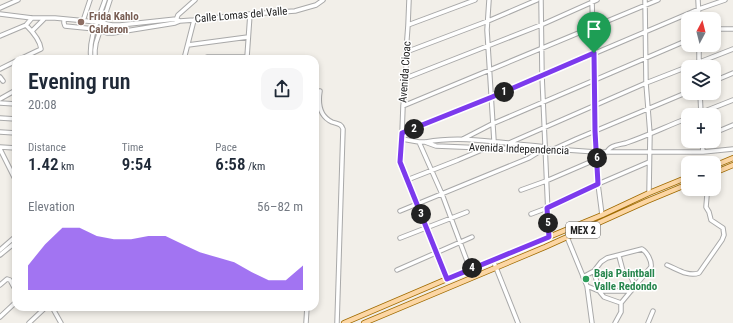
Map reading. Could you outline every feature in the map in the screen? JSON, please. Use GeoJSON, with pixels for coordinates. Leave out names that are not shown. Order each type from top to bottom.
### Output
{"type":"FeatureCollection","features":[{"type":"Feature","properties":{"kind":"main road"},"geometry":{"type":"LineString","coordinates":[[721,163],[733,158]]}},
{"type":"Feature","properties":{"kind":"main road"},"geometry":{"type":"LineString","coordinates":[[721,170],[733,165]]}},
{"type":"Feature","properties":{"kind":"main road","name":"MEX 2"},"geometry":{"type":"LineString","coordinates":[[344,323],[602,215],[681,180]]}},
{"type":"Feature","properties":{"kind":"main road","name":"MEX 2"},"geometry":{"type":"LineString","coordinates":[[364,323],[496,268],[681,187]]}},
{"type":"Feature","properties":{"kind":"street"},"geometry":{"type":"LineString","coordinates":[[0,8],[1,6],[18,0]]}},
{"type":"Feature","properties":{"kind":"street"},"geometry":{"type":"LineString","coordinates":[[83,21],[90,0]]}},
{"type":"Feature","properties":{"kind":"street"},"geometry":{"type":"LineString","coordinates":[[95,55],[97,22],[105,0]]}},
{"type":"Feature","properties":{"kind":"street"},"geometry":{"type":"LineString","coordinates":[[91,55],[90,48],[97,30],[102,23],[110,0]]}},
{"type":"Feature","properties":{"kind":"street"},"geometry":{"type":"LineString","coordinates":[[176,21],[194,0]]}},
{"type":"Feature","properties":{"kind":"street","name":"Calle Lomas del Valle"},"geometry":{"type":"LineString","coordinates":[[176,21],[113,33],[65,26],[64,23],[64,19],[112,25],[120,25],[176,21],[194,20],[295,11],[316,5],[323,0]]}},
{"type":"Feature","properties":{"kind":"street","name":"Avenida Cioac"},"geometry":{"type":"LineString","coordinates":[[409,0],[406,78],[400,162],[447,279]]}},
{"type":"Feature","properties":{"kind":"street"},"geometry":{"type":"LineString","coordinates":[[408,25],[475,0]]}},
{"type":"Feature","properties":{"kind":"street"},"geometry":{"type":"LineString","coordinates":[[489,0],[487,30],[494,141]]}},
{"type":"Feature","properties":{"kind":"street"},"geometry":{"type":"LineString","coordinates":[[406,52],[488,21],[537,0]]}},
{"type":"Feature","properties":{"kind":"street"},"geometry":{"type":"LineString","coordinates":[[541,0],[544,149],[549,237]]}},
{"type":"Feature","properties":{"kind":"street"},"geometry":{"type":"LineString","coordinates":[[406,78],[541,26],[597,0]]}},
{"type":"Feature","properties":{"kind":"street"},"geometry":{"type":"LineString","coordinates":[[645,0],[646,83],[650,134],[649,193]]}},
{"type":"Feature","properties":{"kind":"street"},"geometry":{"type":"LineString","coordinates":[[403,106],[658,0]]}},
{"type":"Feature","properties":{"kind":"street"},"geometry":{"type":"LineString","coordinates":[[698,0],[698,12]]}},
{"type":"Feature","properties":{"kind":"street"},"geometry":{"type":"LineString","coordinates":[[402,133],[492,97],[698,9],[725,0]]}},
{"type":"Feature","properties":{"kind":"street"},"geometry":{"type":"LineString","coordinates":[[592,1],[595,131],[598,184],[602,215]]}},
{"type":"Feature","properties":{"kind":"street"},"geometry":{"type":"LineString","coordinates":[[0,14],[44,19],[64,19]]}},
{"type":"Feature","properties":{"kind":"street"},"geometry":{"type":"LineString","coordinates":[[247,55],[250,14]]}},
{"type":"Feature","properties":{"kind":"street"},"geometry":{"type":"LineString","coordinates":[[0,36],[26,25],[32,18]]}},
{"type":"Feature","properties":{"kind":"street"},"geometry":{"type":"LineString","coordinates":[[32,31],[44,19]]}},
{"type":"Feature","properties":{"kind":"street"},"geometry":{"type":"LineString","coordinates":[[185,55],[194,20]]}},
{"type":"Feature","properties":{"kind":"street"},"geometry":{"type":"LineString","coordinates":[[26,25],[32,31],[40,44],[41,49],[28,55]]}},
{"type":"Feature","properties":{"kind":"street"},"geometry":{"type":"LineString","coordinates":[[721,29],[733,30]]}},
{"type":"Feature","properties":{"kind":"street"},"geometry":{"type":"LineString","coordinates":[[188,45],[248,37]]}},
{"type":"Feature","properties":{"kind":"street"},"geometry":{"type":"LineString","coordinates":[[463,139],[492,124],[681,43]]}},
{"type":"Feature","properties":{"kind":"street"},"geometry":{"type":"LineString","coordinates":[[704,60],[733,48]]}},
{"type":"Feature","properties":{"kind":"street"},"geometry":{"type":"LineString","coordinates":[[0,69],[12,63]]}},
{"type":"Feature","properties":{"kind":"street"},"geometry":{"type":"LineString","coordinates":[[509,143],[681,69]]}},
{"type":"Feature","properties":{"kind":"street"},"geometry":{"type":"LineString","coordinates":[[721,78],[733,73]]}},
{"type":"Feature","properties":{"kind":"street"},"geometry":{"type":"LineString","coordinates":[[0,77],[3,81]]}},
{"type":"Feature","properties":{"kind":"street"},"geometry":{"type":"LineString","coordinates":[[320,91],[320,110],[332,122],[340,124],[343,129],[337,323]]}},
{"type":"Feature","properties":{"kind":"street"},"geometry":{"type":"LineString","coordinates":[[0,99],[12,92]]}},
{"type":"Feature","properties":{"kind":"street"},"geometry":{"type":"LineString","coordinates":[[553,149],[681,95]]}},
{"type":"Feature","properties":{"kind":"street"},"geometry":{"type":"LineString","coordinates":[[715,108],[733,100]]}},
{"type":"Feature","properties":{"kind":"street"},"geometry":{"type":"LineString","coordinates":[[0,103],[12,104]]}},
{"type":"Feature","properties":{"kind":"street"},"geometry":{"type":"LineString","coordinates":[[0,118],[12,119]]}},
{"type":"Feature","properties":{"kind":"street"},"geometry":{"type":"LineString","coordinates":[[606,152],[612,147],[650,134],[681,121]]}},
{"type":"Feature","properties":{"kind":"street"},"geometry":{"type":"LineString","coordinates":[[721,130],[733,125]]}},
{"type":"Feature","properties":{"kind":"street"},"geometry":{"type":"LineString","coordinates":[[0,132],[12,133]]}},
{"type":"Feature","properties":{"kind":"street"},"geometry":{"type":"LineString","coordinates":[[425,142],[463,139],[494,141],[544,149]]}},
{"type":"Feature","properties":{"kind":"street","name":"Avenida Independencia"},"geometry":{"type":"LineString","coordinates":[[402,140],[425,142],[436,146],[553,149],[596,152],[703,152],[733,149]]}},
{"type":"Feature","properties":{"kind":"street"},"geometry":{"type":"LineString","coordinates":[[419,142],[442,194],[470,269]]}},
{"type":"Feature","properties":{"kind":"street"},"geometry":{"type":"LineString","coordinates":[[12,148],[0,148],[12,173]]}},
{"type":"Feature","properties":{"kind":"street"},"geometry":{"type":"LineString","coordinates":[[407,180],[485,148]]}},
{"type":"Feature","properties":{"kind":"street"},"geometry":{"type":"LineString","coordinates":[[703,148],[703,152]]}},
{"type":"Feature","properties":{"kind":"street"},"geometry":{"type":"LineString","coordinates":[[400,211],[529,158],[544,149]]}},
{"type":"Feature","properties":{"kind":"street"},"geometry":{"type":"LineString","coordinates":[[521,190],[597,159]]}},
{"type":"Feature","properties":{"kind":"street"},"geometry":{"type":"LineString","coordinates":[[531,214],[650,162]]}},
{"type":"Feature","properties":{"kind":"street"},"geometry":{"type":"LineString","coordinates":[[667,265],[695,275],[699,273],[722,240],[724,235],[723,228],[711,220],[706,207],[707,196]]}},
{"type":"Feature","properties":{"kind":"street"},"geometry":{"type":"LineString","coordinates":[[400,238],[467,212]]}},
{"type":"Feature","properties":{"kind":"street"},"geometry":{"type":"LineString","coordinates":[[397,270],[472,237]]}},
{"type":"Feature","properties":{"kind":"street"},"geometry":{"type":"LineString","coordinates":[[567,237],[586,286],[592,323]]}},
{"type":"Feature","properties":{"kind":"street"},"geometry":{"type":"LineString","coordinates":[[0,250],[12,241]]}},
{"type":"Feature","properties":{"kind":"street"},"geometry":{"type":"LineString","coordinates":[[0,255],[12,242]]}},
{"type":"Feature","properties":{"kind":"street"},"geometry":{"type":"LineString","coordinates":[[583,277],[594,271],[601,262],[607,258],[619,256],[640,249],[645,250],[652,263],[651,267],[621,303],[622,312],[615,323]]}},
{"type":"Feature","properties":{"kind":"street"},"geometry":{"type":"LineString","coordinates":[[619,256],[623,271],[631,277],[635,286]]}},
{"type":"Feature","properties":{"kind":"street"},"geometry":{"type":"LineString","coordinates":[[493,260],[518,323]]}},
{"type":"Feature","properties":{"kind":"street"},"geometry":{"type":"LineString","coordinates":[[594,271],[599,291],[604,297],[621,303]]}},
{"type":"Feature","properties":{"kind":"street"},"geometry":{"type":"LineString","coordinates":[[0,285],[7,279],[10,280],[12,284]]}},
{"type":"Feature","properties":{"kind":"street"},"geometry":{"type":"LineString","coordinates":[[586,286],[599,291],[631,291]]}},
{"type":"Feature","properties":{"kind":"street"},"geometry":{"type":"LineString","coordinates":[[0,317],[12,306]]}},
{"type":"Feature","properties":{"kind":"street"},"geometry":{"type":"LineString","coordinates":[[28,323],[42,311]]}},
{"type":"Feature","properties":{"kind":"street"},"geometry":{"type":"LineString","coordinates":[[54,311],[61,323]]}},
{"type":"Feature","properties":{"kind":"street"},"geometry":{"type":"LineString","coordinates":[[306,323],[307,311]]}},
{"type":"Feature","properties":{"kind":"street"},"geometry":{"type":"LineString","coordinates":[[648,323],[653,311]]}},
{"type":"Feature","properties":{"kind":"place","name":"Frida Kahlo Calderon"},"geometry":{"type":"Point","coordinates":[81,22]}},
{"type":"Feature","properties":{"kind":"place","name":"Baja Paintball Valle Redondo"},"geometry":{"type":"Point","coordinates":[586,279]}},
{"type":"Feature","properties":{"kind":"route"},"geometry":{"type":"LineString","coordinates":[[594,53],[595,131],[598,184],[547,208],[549,237],[447,279],[400,162],[402,133],[492,97],[594,53]]}}]}
